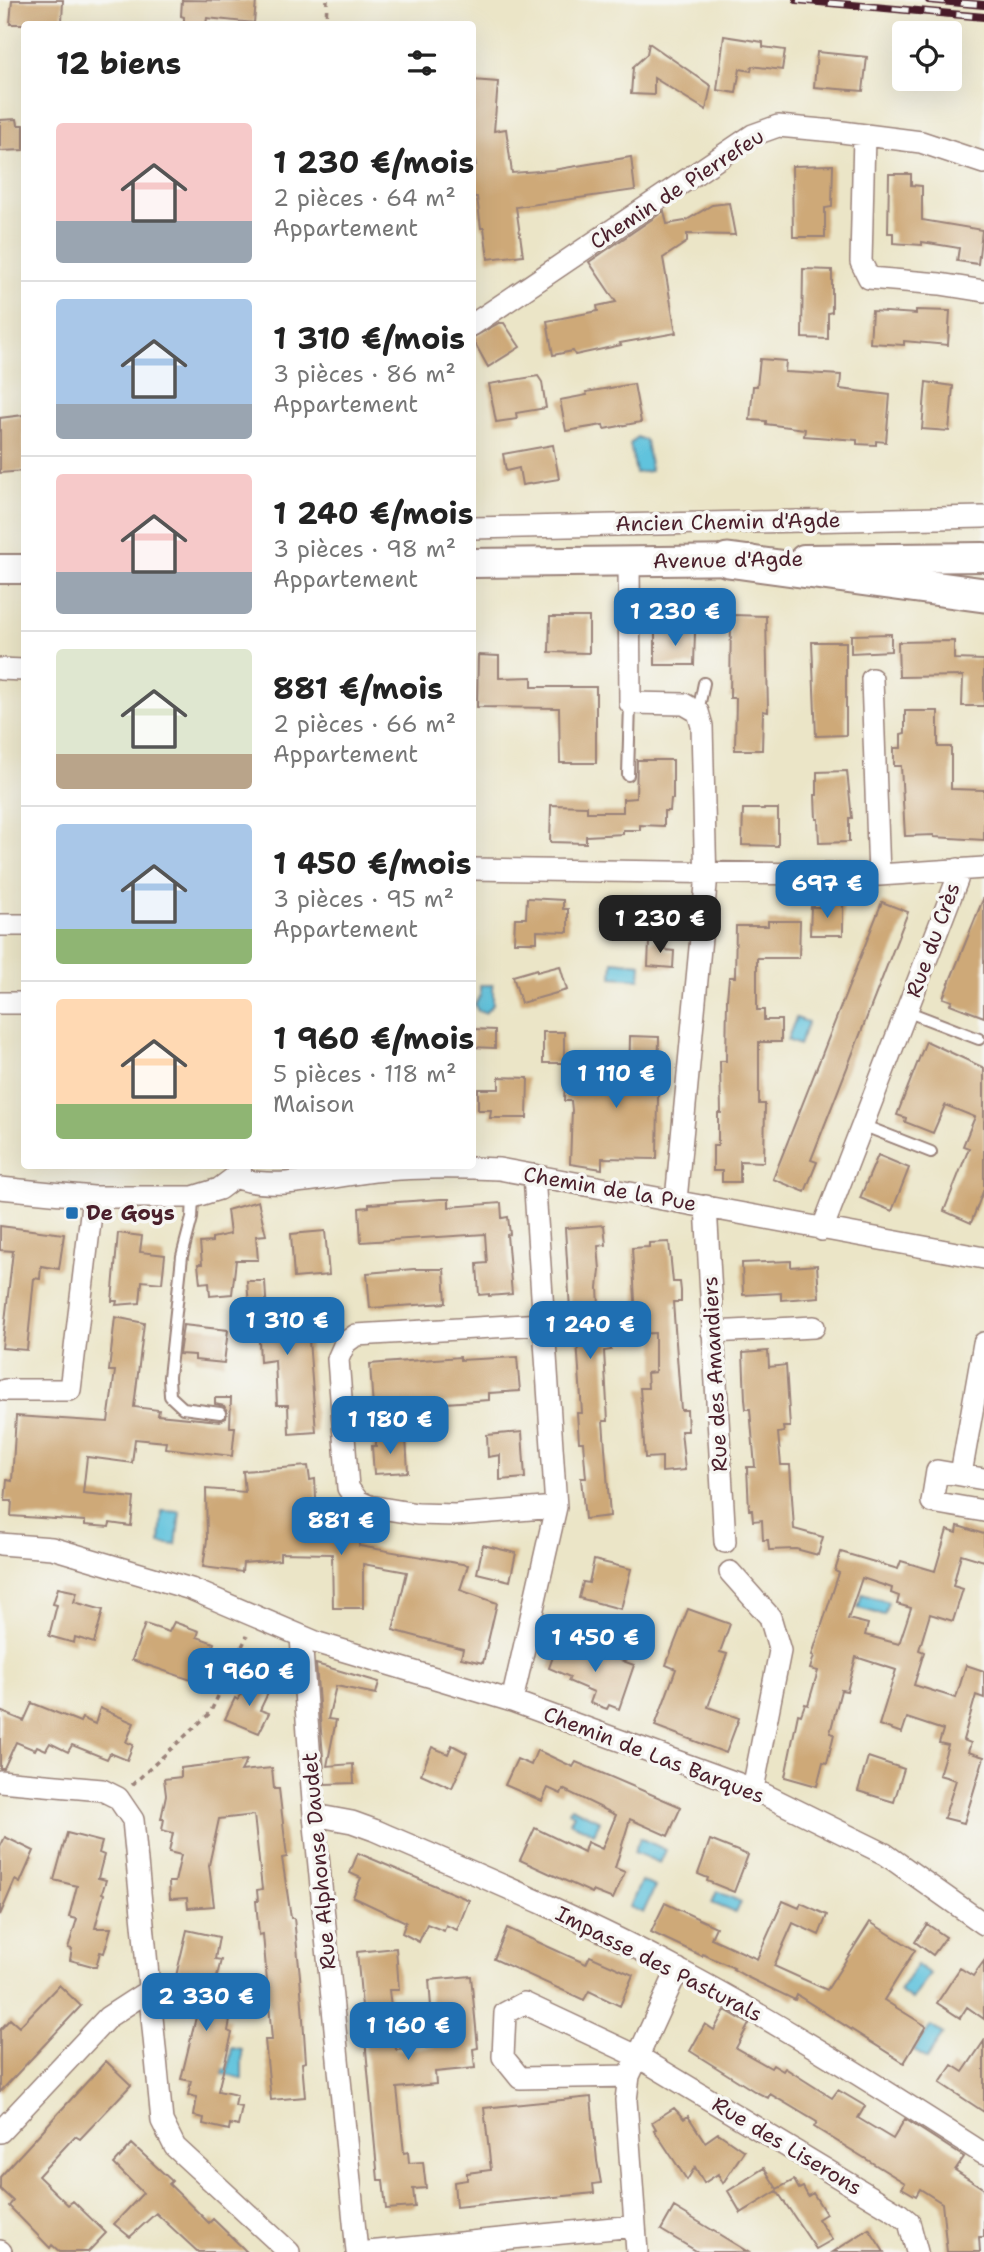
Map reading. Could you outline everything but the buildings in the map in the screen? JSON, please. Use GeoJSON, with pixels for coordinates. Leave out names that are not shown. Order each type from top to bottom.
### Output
{"type":"FeatureCollection","features":[{"type":"Feature","properties":{"kind":"highway"},"geometry":{"type":"LineString","coordinates":[[728,560],[984,595]]}},
{"type":"Feature","properties":{"kind":"main road","name":"Avenue d'Agde"},"geometry":{"type":"LineString","coordinates":[[476,564],[984,557]]}},
{"type":"Feature","properties":{"kind":"main road"},"geometry":{"type":"LineString","coordinates":[[0,569],[21,569]]}},
{"type":"Feature","properties":{"kind":"street","name":"Chemin de Pierrefeu"},"geometry":{"type":"LineString","coordinates":[[476,322],[752,135],[778,126],[921,142],[984,163]]}},
{"type":"Feature","properties":{"kind":"street"},"geometry":{"type":"LineString","coordinates":[[864,135],[861,262],[869,278],[984,291]]}},
{"type":"Feature","properties":{"kind":"street","name":"Ancien Chemin d'Agde"},"geometry":{"type":"LineString","coordinates":[[476,528],[984,517]]}},
{"type":"Feature","properties":{"kind":"street"},"geometry":{"type":"LineString","coordinates":[[628,561],[630,703],[684,704],[698,712],[702,726],[705,872],[676,1200]]}},
{"type":"Feature","properties":{"kind":"street"},"geometry":{"type":"LineString","coordinates":[[0,669],[21,670]]}},
{"type":"Feature","properties":{"kind":"street"},"geometry":{"type":"LineString","coordinates":[[872,679],[879,875]]}},
{"type":"Feature","properties":{"kind":"street"},"geometry":{"type":"LineString","coordinates":[[476,869],[879,875],[984,869]]}},
{"type":"Feature","properties":{"kind":"street","name":"Rue du Crès"},"geometry":{"type":"LineString","coordinates":[[822,1230],[957,880],[957,869]]}},
{"type":"Feature","properties":{"kind":"street"},"geometry":{"type":"LineString","coordinates":[[0,925],[21,925]]}},
{"type":"Feature","properties":{"kind":"street"},"geometry":{"type":"LineString","coordinates":[[0,1003],[21,1003]]}},
{"type":"Feature","properties":{"kind":"street","name":"Chemin de la Pue"},"geometry":{"type":"LineString","coordinates":[[476,1168],[499,1169],[676,1200],[822,1230],[984,1258]]}},
{"type":"Feature","properties":{"kind":"street","name":"Chemin de la Pue"},"geometry":{"type":"LineString","coordinates":[[238,1171],[262,1185],[376,1171],[416,1169]]}},
{"type":"Feature","properties":{"kind":"street"},"geometry":{"type":"LineString","coordinates":[[0,1188],[93,1197],[192,1197],[219,1189],[238,1171]]}},
{"type":"Feature","properties":{"kind":"street"},"geometry":{"type":"LineString","coordinates":[[512,1701],[556,1507],[534,1175]]}},
{"type":"Feature","properties":{"kind":"street"},"geometry":{"type":"LineString","coordinates":[[5,1390],[69,1390],[93,1197]]}},
{"type":"Feature","properties":{"kind":"street","name":"Rue des Amandiers"},"geometry":{"type":"LineString","coordinates":[[705,1206],[725,1542]]}},
{"type":"Feature","properties":{"kind":"street"},"geometry":{"type":"LineString","coordinates":[[542,1324],[356,1335],[345,1343],[338,1359],[348,1488],[358,1501],[369,1506],[442,1515],[556,1507]]}},
{"type":"Feature","properties":{"kind":"street"},"geometry":{"type":"LineString","coordinates":[[712,1332],[814,1327]]}},
{"type":"Feature","properties":{"kind":"street"},"geometry":{"type":"LineString","coordinates":[[961,1474],[984,1343]]}},
{"type":"Feature","properties":{"kind":"street"},"geometry":{"type":"LineString","coordinates":[[984,1479],[937,1471],[932,1502],[984,1511]]}},
{"type":"Feature","properties":{"kind":"street","name":"Chemin de Las Barques"},"geometry":{"type":"LineString","coordinates":[[0,1544],[52,1548],[191,1589],[301,1637],[512,1701],[752,1789],[885,1854],[984,1924]]}},
{"type":"Feature","properties":{"kind":"street"},"geometry":{"type":"LineString","coordinates":[[730,1572],[771,1617],[780,1651],[752,1789]]}},
{"type":"Feature","properties":{"kind":"street","name":"Rue Alphonse Daudet"},"geometry":{"type":"LineString","coordinates":[[301,1637],[314,1815],[357,2252]]}},
{"type":"Feature","properties":{"kind":"street"},"geometry":{"type":"LineString","coordinates":[[0,1781],[102,1790],[118,1798],[133,1819],[162,2121],[175,2147],[289,2252]]}},
{"type":"Feature","properties":{"kind":"street","name":"Impasse des Pasturals"},"geometry":{"type":"LineString","coordinates":[[314,1815],[352,1822],[374,1830],[524,1895],[678,1969],[838,2060],[984,2154]]}},
{"type":"Feature","properties":{"kind":"street"},"geometry":{"type":"LineString","coordinates":[[637,2252],[626,2101],[633,2066],[678,1969]]}},
{"type":"Feature","properties":{"kind":"street"},"geometry":{"type":"LineString","coordinates":[[0,2132],[108,2017],[148,1991]]}},
{"type":"Feature","properties":{"kind":"street","name":"Rue des Liserons"},"geometry":{"type":"LineString","coordinates":[[633,2066],[520,2078],[503,2057],[505,2013],[524,2003],[898,2213],[909,2222],[917,2252]]}},
{"type":"Feature","properties":{"kind":"street"},"geometry":{"type":"LineString","coordinates":[[368,2252],[460,2247],[634,2226]]}},
{"type":"Feature","properties":{"kind":"lane"},"geometry":{"type":"LineString","coordinates":[[698,712],[705,683]]}},
{"type":"Feature","properties":{"kind":"lane"},"geometry":{"type":"LineString","coordinates":[[628,775],[630,703]]}},
{"type":"Feature","properties":{"kind":"lane","name":"Rue du Crès"},"geometry":{"type":"LineString","coordinates":[[906,1011],[979,1039]]}},
{"type":"Feature","properties":{"kind":"lane"},"geometry":{"type":"LineString","coordinates":[[862,1125],[931,1152]]}},
{"type":"Feature","properties":{"kind":"lane"},"geometry":{"type":"LineString","coordinates":[[192,1197],[192,1218],[182,1256],[173,1337],[170,1396],[183,1408],[220,1413]]}},
{"type":"Feature","properties":{"kind":"path"},"geometry":{"type":"LineString","coordinates":[[326,21],[327,0]]}},
{"type":"Feature","properties":{"kind":"path"},"geometry":{"type":"LineString","coordinates":[[118,1798],[210,1713],[255,1617]]}},
{"type":"Feature","properties":{"kind":"water"},"geometry":{"type":"Polygon","coordinates":[[[637,437],[646,441],[651,471],[636,473],[630,444],[637,437]]]}},
{"type":"Feature","properties":{"kind":"water"},"geometry":{"type":"Polygon","coordinates":[[[613,961],[641,964],[640,979],[612,977],[613,961]]]}},
{"type":"Feature","properties":{"kind":"water"},"geometry":{"type":"Polygon","coordinates":[[[480,985],[493,985],[493,1004],[485,1013],[478,1011],[476,1007],[480,985]]]}},
{"type":"Feature","properties":{"kind":"water"},"geometry":{"type":"Polygon","coordinates":[[[796,1018],[808,1022],[799,1045],[787,1040],[796,1018]]]}},
{"type":"Feature","properties":{"kind":"water"},"geometry":{"type":"Polygon","coordinates":[[[162,1511],[180,1512],[176,1545],[160,1543],[162,1511]]]}},
{"type":"Feature","properties":{"kind":"water"},"geometry":{"type":"Polygon","coordinates":[[[862,1594],[888,1602],[884,1615],[858,1608],[862,1594]]]}},
{"type":"Feature","properties":{"kind":"water"},"geometry":{"type":"Polygon","coordinates":[[[571,1807],[600,1821],[594,1833],[570,1822],[574,1814],[569,1811],[571,1807]]]}},
{"type":"Feature","properties":{"kind":"water"},"geometry":{"type":"Polygon","coordinates":[[[640,1838],[666,1850],[660,1863],[634,1852],[640,1838]]]}},
{"type":"Feature","properties":{"kind":"water"},"geometry":{"type":"Polygon","coordinates":[[[641,1881],[655,1887],[643,1913],[630,1907],[641,1881]]]}},
{"type":"Feature","properties":{"kind":"water"},"geometry":{"type":"Polygon","coordinates":[[[717,1891],[741,1902],[736,1913],[712,1903],[717,1891]]]}},
{"type":"Feature","properties":{"kind":"water"},"geometry":{"type":"Polygon","coordinates":[[[917,1965],[930,1974],[912,2000],[899,1991],[917,1965]]]}},
{"type":"Feature","properties":{"kind":"water"},"geometry":{"type":"Polygon","coordinates":[[[931,2026],[943,2034],[926,2059],[914,2050],[931,2026]]]}},
{"type":"Feature","properties":{"kind":"water"},"geometry":{"type":"Polygon","coordinates":[[[232,2048],[242,2050],[242,2079],[222,2074],[223,2069],[228,2070],[232,2048]]]}},
{"type":"Feature","properties":{"kind":"railway"},"geometry":{"type":"LineString","coordinates":[[797,0],[984,17]]}},
{"type":"Feature","properties":{"kind":"railway"},"geometry":{"type":"LineString","coordinates":[[929,0],[984,5]]}},
{"type":"Feature","properties":{"kind":"place","name":"De Goys"},"geometry":{"type":"Point","coordinates":[72,1213]}}]}
